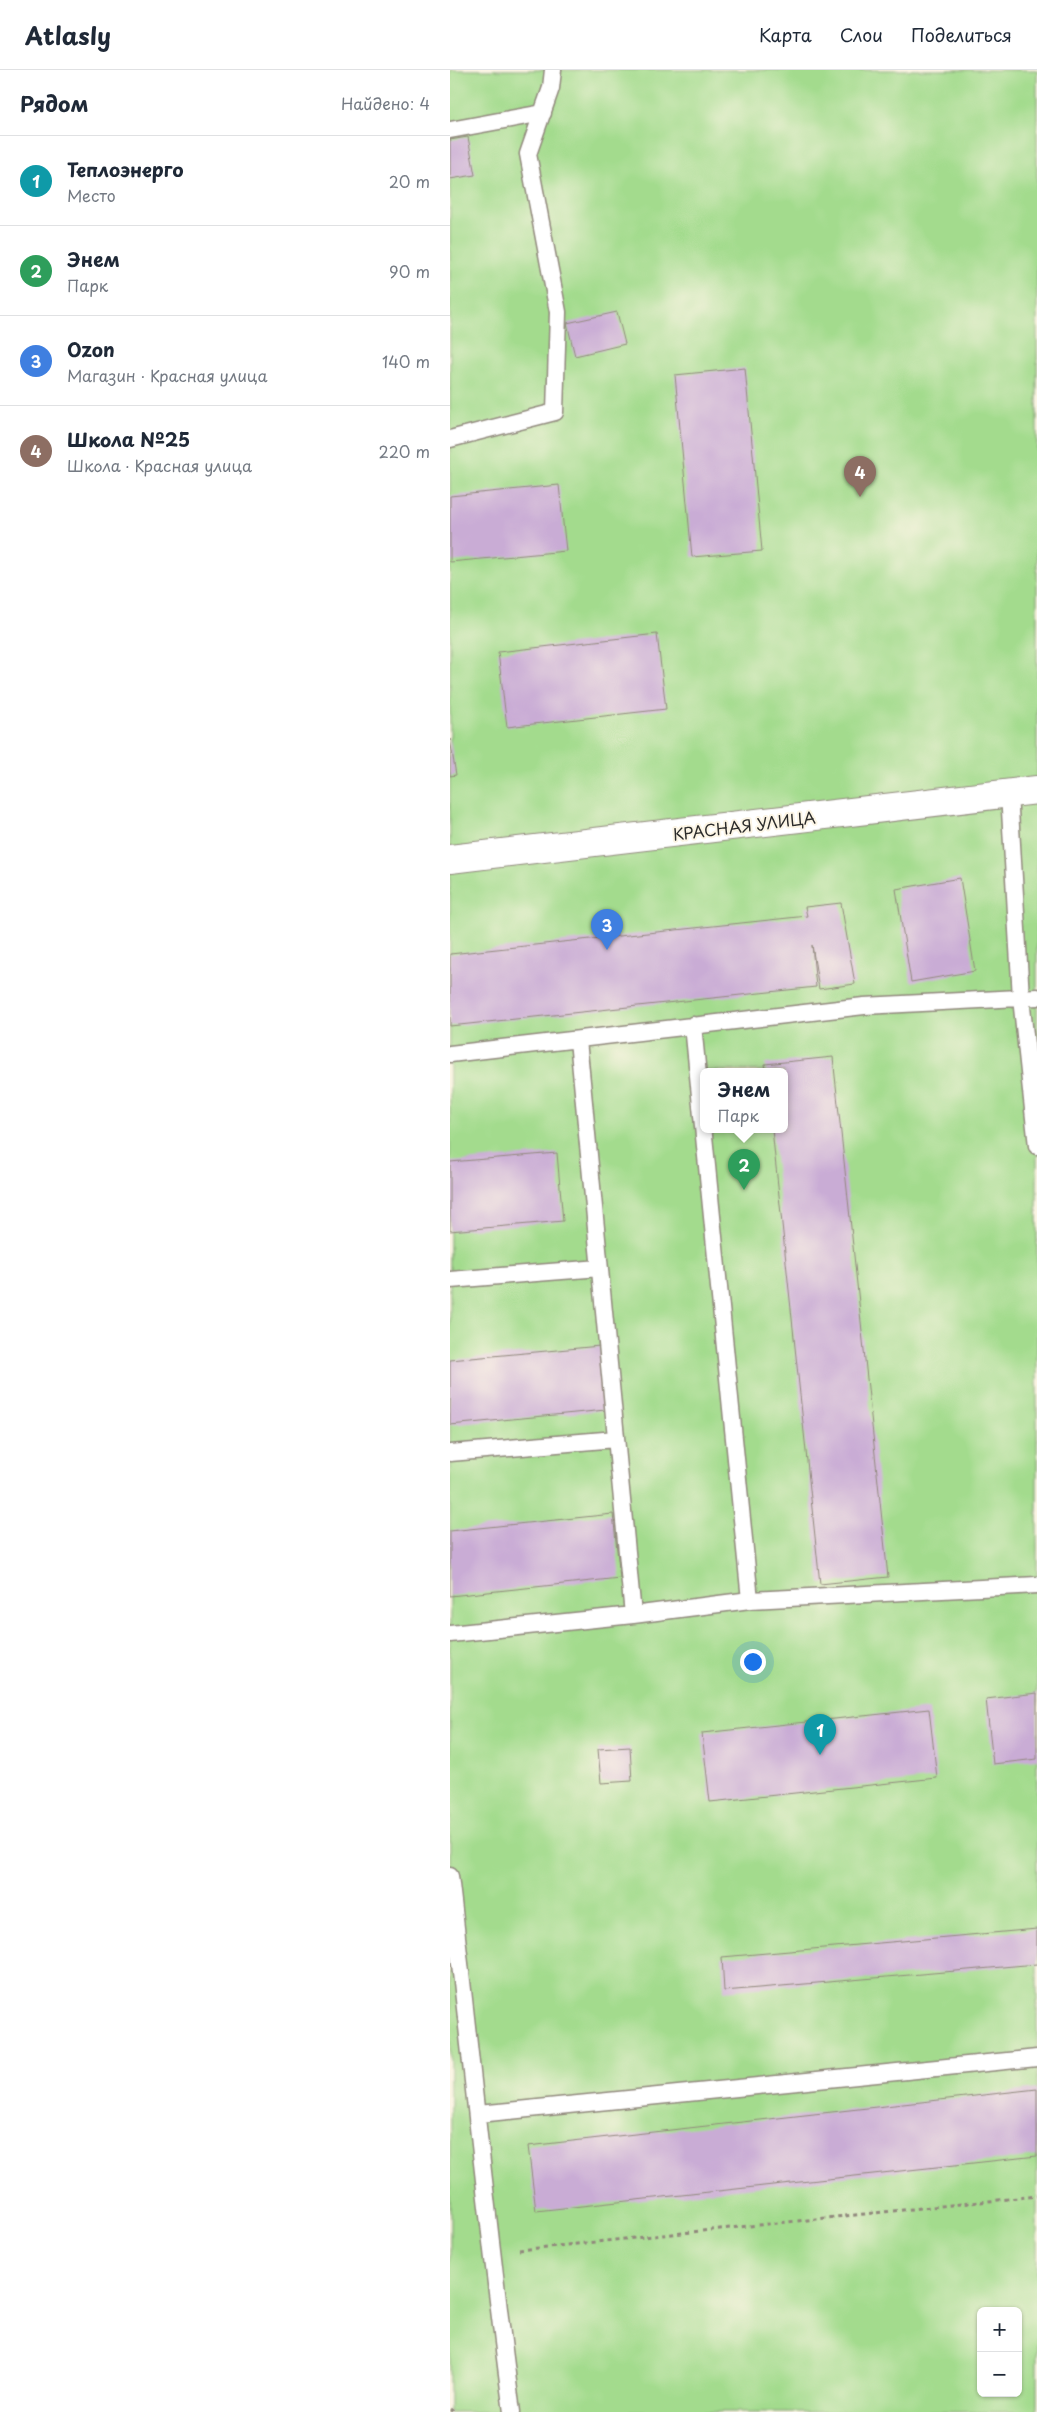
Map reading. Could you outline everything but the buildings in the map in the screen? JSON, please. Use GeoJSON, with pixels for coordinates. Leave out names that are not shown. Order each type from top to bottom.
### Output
{"type":"FeatureCollection","features":[{"type":"Feature","properties":{"kind":"street","name":"КРАСНАЯ УЛИЦА"},"geometry":{"type":"LineString","coordinates":[[450,859],[1037,790]]}},
{"type":"Feature","properties":{"kind":"lane"},"geometry":{"type":"LineString","coordinates":[[450,439],[555,412],[558,312],[528,154],[552,88],[553,70]]}},
{"type":"Feature","properties":{"kind":"lane"},"geometry":{"type":"LineString","coordinates":[[450,130],[542,113]]}},
{"type":"Feature","properties":{"kind":"lane"},"geometry":{"type":"LineString","coordinates":[[1009,792],[1029,998],[1037,1146]]}},
{"type":"Feature","properties":{"kind":"lane"},"geometry":{"type":"LineString","coordinates":[[450,1054],[864,1006],[1029,998]]}},
{"type":"Feature","properties":{"kind":"lane"},"geometry":{"type":"LineString","coordinates":[[693,1025],[700,1096]]}},
{"type":"Feature","properties":{"kind":"lane"},"geometry":{"type":"LineString","coordinates":[[578,1040],[633,1615]]}},
{"type":"Feature","properties":{"kind":"lane"},"geometry":{"type":"LineString","coordinates":[[704,1133],[750,1600]]}},
{"type":"Feature","properties":{"kind":"lane"},"geometry":{"type":"LineString","coordinates":[[450,1280],[600,1268]]}},
{"type":"Feature","properties":{"kind":"lane"},"geometry":{"type":"LineString","coordinates":[[450,1453],[616,1439]]}},
{"type":"Feature","properties":{"kind":"lane"},"geometry":{"type":"LineString","coordinates":[[450,1634],[633,1615],[750,1600],[1037,1585]]}},
{"type":"Feature","properties":{"kind":"lane"},"geometry":{"type":"LineString","coordinates":[[450,1876],[478,2114],[491,2253],[512,2412]]}},
{"type":"Feature","properties":{"kind":"lane"},"geometry":{"type":"LineString","coordinates":[[478,2114],[1037,2058]]}},
{"type":"Feature","properties":{"kind":"path"},"geometry":{"type":"LineString","coordinates":[[491,2253],[1037,2196]]}},
{"type":"Feature","properties":{"kind":"path"},"geometry":{"type":"LineString","coordinates":[[450,2409],[454,2412]]}},
{"type":"Feature","properties":{"kind":"green space"},"geometry":{"type":"Polygon","coordinates":[[[450,70],[1037,70],[1037,2412],[450,2412],[450,70]]]}},
{"type":"Feature","properties":{"kind":"place","name":"Школа №25"},"geometry":{"type":"Point","coordinates":[860,497]}},
{"type":"Feature","properties":{"kind":"place","name":"Ozon"},"geometry":{"type":"Point","coordinates":[607,950]}},
{"type":"Feature","properties":{"kind":"place","name":"Энем"},"geometry":{"type":"Point","coordinates":[744,1190]}},
{"type":"Feature","properties":{"kind":"place","name":"Теплоэнерго"},"geometry":{"type":"Point","coordinates":[820,1755]}}]}
